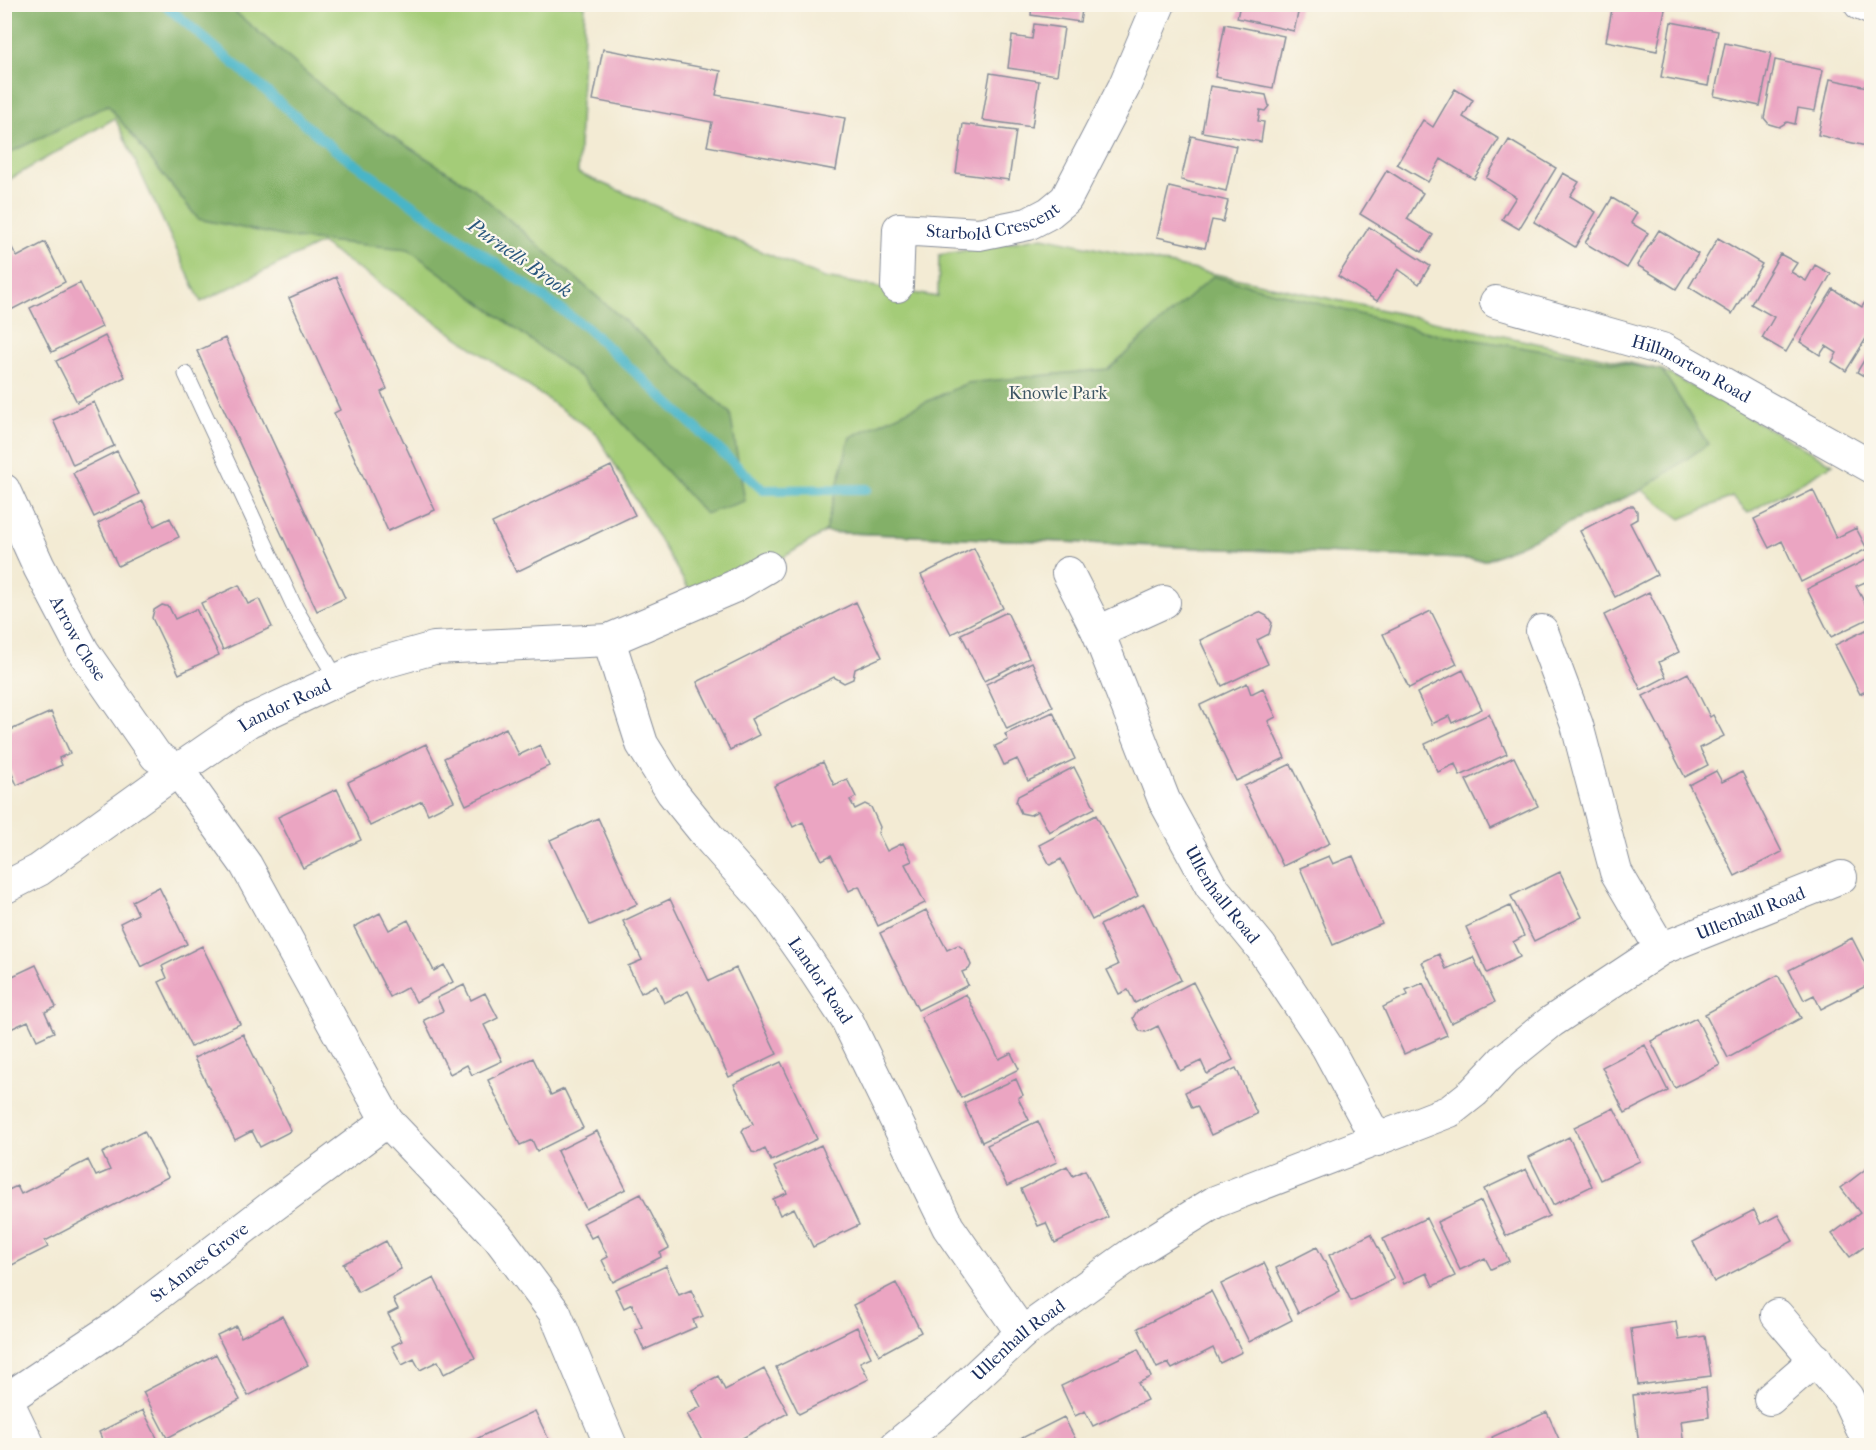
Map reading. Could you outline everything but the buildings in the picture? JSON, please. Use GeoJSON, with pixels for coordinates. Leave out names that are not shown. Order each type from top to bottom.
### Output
{"type":"FeatureCollection","features":[{"type":"Feature","properties":{"kind":"street","name":"Starbold Crescent"},"geometry":{"type":"LineString","coordinates":[[897,286],[899,229],[979,234],[1028,224],[1048,213],[1066,199],[1125,87],[1159,4]]}},
{"type":"Feature","properties":{"kind":"street"},"geometry":{"type":"LineString","coordinates":[[1860,4],[1872,9]]}},
{"type":"Feature","properties":{"kind":"street","name":"Hillmorton Road"},"geometry":{"type":"LineString","coordinates":[[1496,302],[1662,349],[1872,467]]}},
{"type":"Feature","properties":{"kind":"street","name":"Arrow Close"},"geometry":{"type":"LineString","coordinates":[[4,490],[39,567],[83,651],[156,756],[178,770]]}},
{"type":"Feature","properties":{"kind":"street","name":"Landor Road"},"geometry":{"type":"LineString","coordinates":[[4,888],[39,870],[249,722],[363,668],[434,648],[609,640],[733,587],[767,567]]}},
{"type":"Feature","properties":{"kind":"street","name":"Ullenhall Road"},"geometry":{"type":"LineString","coordinates":[[1068,573],[1098,633],[1164,800],[1211,886],[1261,947],[1327,1047],[1377,1140]]}},
{"type":"Feature","properties":{"kind":"street"},"geometry":{"type":"LineString","coordinates":[[1098,633],[1164,602]]}},
{"type":"Feature","properties":{"kind":"street"},"geometry":{"type":"LineString","coordinates":[[1542,630],[1577,725],[1616,872],[1661,949]]}},
{"type":"Feature","properties":{"kind":"street","name":"Landor Road"},"geometry":{"type":"LineString","coordinates":[[609,640],[642,744],[672,792],[768,904],[847,1020],[948,1227],[1022,1334]]}},
{"type":"Feature","properties":{"kind":"street"},"geometry":{"type":"LineString","coordinates":[[178,770],[246,865],[387,1121],[498,1237],[555,1313],[611,1446]]}},
{"type":"Feature","properties":{"kind":"street","name":"Ullenhall Road"},"geometry":{"type":"LineString","coordinates":[[896,1446],[940,1410],[1022,1334],[1133,1253],[1215,1202],[1450,1111],[1474,1092],[1505,1059],[1551,1022],[1661,949],[1841,877]]}},
{"type":"Feature","properties":{"kind":"street","name":"St Annes Grove"},"geometry":{"type":"LineString","coordinates":[[29,1446],[6,1397],[118,1326],[387,1121]]}},
{"type":"Feature","properties":{"kind":"street"},"geometry":{"type":"LineString","coordinates":[[1777,1315],[1847,1397],[1870,1446]]}},
{"type":"Feature","properties":{"kind":"street"},"geometry":{"type":"LineString","coordinates":[[1770,1399],[1816,1359]]}},
{"type":"Feature","properties":{"kind":"lane"},"geometry":{"type":"LineString","coordinates":[[186,374],[295,608],[338,681]]}},
{"type":"Feature","properties":{"kind":"green space"},"geometry":{"type":"Polygon","coordinates":[[[5,4],[227,5],[345,106],[473,188],[730,413],[745,501],[705,514],[583,379],[408,249],[292,238],[198,219],[108,105],[5,155],[5,4]]]}},
{"type":"Feature","properties":{"kind":"green space","name":"Knowle Park"},"geometry":{"type":"Polygon","coordinates":[[[5,5],[585,5],[578,173],[824,278],[938,297],[939,255],[1043,237],[1662,370],[1833,464],[1748,513],[1732,497],[1681,519],[1642,490],[1487,560],[825,532],[767,567],[697,603],[596,433],[321,243],[201,302],[115,118],[5,182],[5,5]]]}},
{"type":"Feature","properties":{"kind":"green space"},"geometry":{"type":"Polygon","coordinates":[[[1213,276],[1432,333],[1662,370],[1708,444],[1642,490],[1487,560],[825,532],[850,437],[967,383],[1108,369],[1213,276]]]}},
{"type":"Feature","properties":{"kind":"waterway","name":"Purnells Brook"},"geometry":{"type":"LineString","coordinates":[[164,4],[334,149],[587,328],[763,490],[867,489]]}}]}
